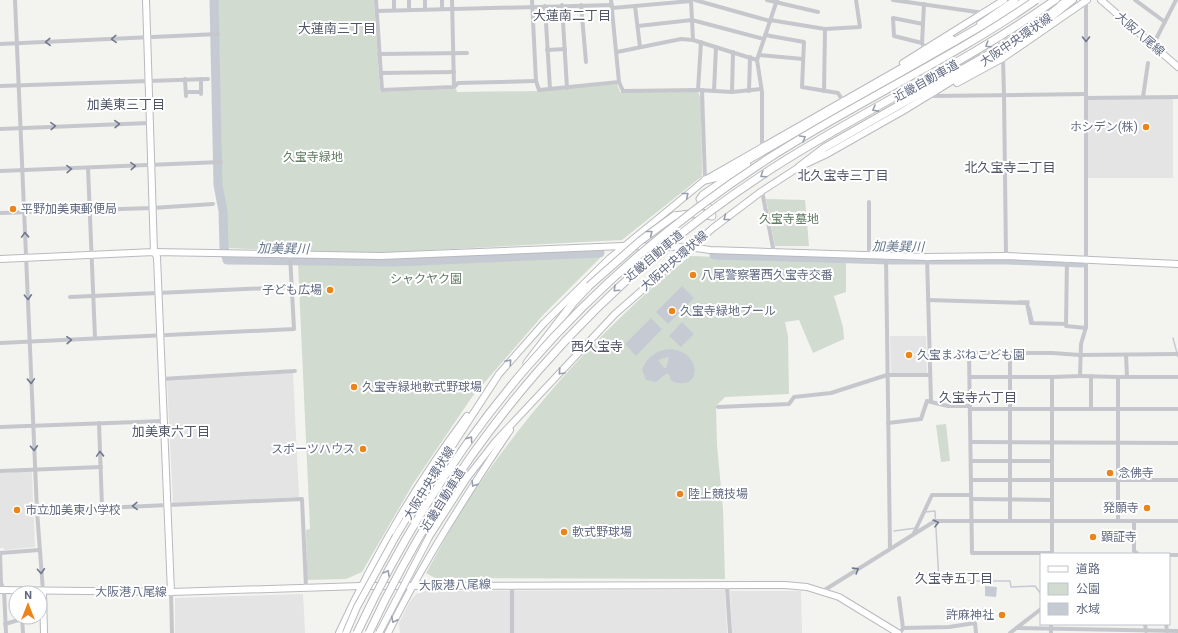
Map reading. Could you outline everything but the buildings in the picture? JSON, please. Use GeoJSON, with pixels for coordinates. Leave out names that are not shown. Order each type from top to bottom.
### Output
{"type":"FeatureCollection","features":[{"type":"Feature","properties":{"kind":"highway"},"geometry":{"type":"LineString","coordinates":[[704,180],[718,177],[787,139],[1027,0]]}},
{"type":"Feature","properties":{"kind":"highway","name":"近畿自動車道"},"geometry":{"type":"LineString","coordinates":[[357,633],[383,580],[421,514],[469,439],[516,378],[564,324],[615,274],[707,200],[800,139],[960,49],[1036,0]]}},
{"type":"Feature","properties":{"kind":"highway","name":"近畿自動車道"},"geometry":{"type":"LineString","coordinates":[[369,633],[412,550],[478,446],[504,410],[544,363],[624,281],[683,232],[773,168],[836,130],[965,59],[1055,0]]}},
{"type":"Feature","properties":{"kind":"highway"},"geometry":{"type":"LineString","coordinates":[[799,167],[824,148],[998,49],[1046,18],[1067,0]]}},
{"type":"Feature","properties":{"kind":"highway"},"geometry":{"type":"LineString","coordinates":[[708,207],[703,204],[700,199],[703,195],[787,139]]}},
{"type":"Feature","properties":{"kind":"highway"},"geometry":{"type":"LineString","coordinates":[[516,378],[565,312],[589,286],[640,241],[674,216],[698,213],[712,216]]}},
{"type":"Feature","properties":{"kind":"main road"},"geometry":{"type":"LineString","coordinates":[[146,0],[152,208],[154,252],[157,257],[159,334],[171,592]]}},
{"type":"Feature","properties":{"kind":"main road"},"geometry":{"type":"LineString","coordinates":[[889,74],[923,46],[984,13],[1004,0]]}},
{"type":"Feature","properties":{"kind":"main road","name":"大阪中央環状線"},"geometry":{"type":"LineString","coordinates":[[346,633],[357,607],[396,536],[430,480],[499,374],[544,323],[623,246],[704,180],[980,23],[1015,0]]}},
{"type":"Feature","properties":{"kind":"main road","name":"大阪中央環状線"},"geometry":{"type":"LineString","coordinates":[[379,633],[429,537],[467,478],[495,442],[615,314],[689,247],[762,191],[799,167],[827,154],[903,111],[992,57],[1028,34],[1073,0]]}},
{"type":"Feature","properties":{"kind":"main road"},"geometry":{"type":"LineString","coordinates":[[903,111],[1003,58],[1086,0]]}},
{"type":"Feature","properties":{"kind":"main road","name":"大阪八尾線"},"geometry":{"type":"LineString","coordinates":[[1101,0],[1178,68]]}},
{"type":"Feature","properties":{"kind":"main road"},"geometry":{"type":"LineString","coordinates":[[0,259],[154,252],[381,256],[623,246],[689,247],[710,250],[774,253],[869,255],[886,259],[1006,256],[1067,261],[1086,258],[1178,264]]}},
{"type":"Feature","properties":{"kind":"main road"},"geometry":{"type":"LineString","coordinates":[[338,633],[382,544],[435,458],[499,374]]}},
{"type":"Feature","properties":{"kind":"main road"},"geometry":{"type":"LineString","coordinates":[[388,633],[412,586],[480,474],[519,417]]}},
{"type":"Feature","properties":{"kind":"main road","name":"大阪港八尾線"},"geometry":{"type":"LineString","coordinates":[[48,592],[171,592],[361,586],[785,585],[823,591],[839,597],[899,633]]}},
{"type":"Feature","properties":{"kind":"street"},"geometry":{"type":"LineString","coordinates":[[15,0],[35,470],[42,585]]}},
{"type":"Feature","properties":{"kind":"street"},"geometry":{"type":"LineString","coordinates":[[376,0],[382,90],[454,87],[458,83],[536,81]]}},
{"type":"Feature","properties":{"kind":"street"},"geometry":{"type":"LineString","coordinates":[[394,0],[394,10]]}},
{"type":"Feature","properties":{"kind":"street"},"geometry":{"type":"LineString","coordinates":[[409,0],[409,10]]}},
{"type":"Feature","properties":{"kind":"street"},"geometry":{"type":"LineString","coordinates":[[425,0],[425,9]]}},
{"type":"Feature","properties":{"kind":"street"},"geometry":{"type":"LineString","coordinates":[[442,0],[442,9]]}},
{"type":"Feature","properties":{"kind":"street"},"geometry":{"type":"LineString","coordinates":[[452,0],[454,87]]}},
{"type":"Feature","properties":{"kind":"street"},"geometry":{"type":"LineString","coordinates":[[532,0],[536,81],[539,90],[619,82]]}},
{"type":"Feature","properties":{"kind":"street"},"geometry":{"type":"LineString","coordinates":[[578,0],[580,5],[586,62]]}},
{"type":"Feature","properties":{"kind":"street"},"geometry":{"type":"LineString","coordinates":[[377,11],[580,5],[601,2],[635,6],[693,0],[770,21],[825,29],[860,27],[856,0]]}},
{"type":"Feature","properties":{"kind":"street"},"geometry":{"type":"LineString","coordinates":[[693,0],[693,40]]}},
{"type":"Feature","properties":{"kind":"street"},"geometry":{"type":"LineString","coordinates":[[767,0],[818,12]]}},
{"type":"Feature","properties":{"kind":"street"},"geometry":{"type":"LineString","coordinates":[[894,0],[911,1],[984,13]]}},
{"type":"Feature","properties":{"kind":"street"},"geometry":{"type":"LineString","coordinates":[[936,6],[937,0]]}},
{"type":"Feature","properties":{"kind":"street"},"geometry":{"type":"LineString","coordinates":[[1080,376],[1080,356],[1086,328],[1086,0]]}},
{"type":"Feature","properties":{"kind":"street"},"geometry":{"type":"LineString","coordinates":[[1135,0],[1166,22]]}},
{"type":"Feature","properties":{"kind":"street"},"geometry":{"type":"LineString","coordinates":[[1153,45],[1176,0]]}},
{"type":"Feature","properties":{"kind":"street"},"geometry":{"type":"LineString","coordinates":[[762,147],[761,89],[757,60],[776,1]]}},
{"type":"Feature","properties":{"kind":"street"},"geometry":{"type":"LineString","coordinates":[[612,4],[619,82],[623,91],[700,90],[732,92],[761,89]]}},
{"type":"Feature","properties":{"kind":"street"},"geometry":{"type":"LineString","coordinates":[[923,24],[893,18],[894,36],[923,46],[924,4]]}},
{"type":"Feature","properties":{"kind":"street"},"geometry":{"type":"LineString","coordinates":[[562,5],[567,88]]}},
{"type":"Feature","properties":{"kind":"street"},"geometry":{"type":"LineString","coordinates":[[545,6],[550,89]]}},
{"type":"Feature","properties":{"kind":"street"},"geometry":{"type":"LineString","coordinates":[[635,6],[640,47]]}},
{"type":"Feature","properties":{"kind":"street"},"geometry":{"type":"LineString","coordinates":[[638,26],[692,20],[764,37],[804,42],[802,87],[838,93],[843,101]]}},
{"type":"Feature","properties":{"kind":"street"},"geometry":{"type":"LineString","coordinates":[[824,90],[825,29]]}},
{"type":"Feature","properties":{"kind":"street"},"geometry":{"type":"LineString","coordinates":[[0,44],[218,34]]}},
{"type":"Feature","properties":{"kind":"street"},"geometry":{"type":"LineString","coordinates":[[617,52],[681,39],[701,42],[757,60]]}},
{"type":"Feature","properties":{"kind":"street"},"geometry":{"type":"LineString","coordinates":[[701,42],[700,90],[704,180]]}},
{"type":"Feature","properties":{"kind":"street"},"geometry":{"type":"LineString","coordinates":[[714,91],[716,47]]}},
{"type":"Feature","properties":{"kind":"street"},"geometry":{"type":"LineString","coordinates":[[547,50],[565,49]]}},
{"type":"Feature","properties":{"kind":"street"},"geometry":{"type":"LineString","coordinates":[[732,92],[733,52]]}},
{"type":"Feature","properties":{"kind":"street"},"geometry":{"type":"LineString","coordinates":[[379,54],[467,53]]}},
{"type":"Feature","properties":{"kind":"street"},"geometry":{"type":"LineString","coordinates":[[759,55],[803,59]]}},
{"type":"Feature","properties":{"kind":"street"},"geometry":{"type":"LineString","coordinates":[[750,57],[750,91]]}},
{"type":"Feature","properties":{"kind":"street"},"geometry":{"type":"LineString","coordinates":[[1003,58],[1006,256]]}},
{"type":"Feature","properties":{"kind":"street"},"geometry":{"type":"LineString","coordinates":[[1143,97],[1148,62]]}},
{"type":"Feature","properties":{"kind":"street"},"geometry":{"type":"LineString","coordinates":[[381,73],[454,72]]}},
{"type":"Feature","properties":{"kind":"street"},"geometry":{"type":"LineString","coordinates":[[185,79],[186,94],[201,93],[201,79]]}},
{"type":"Feature","properties":{"kind":"street"},"geometry":{"type":"LineString","coordinates":[[0,86],[208,79]]}},
{"type":"Feature","properties":{"kind":"street"},"geometry":{"type":"LineString","coordinates":[[931,96],[1086,94],[1178,97]]}},
{"type":"Feature","properties":{"kind":"street"},"geometry":{"type":"LineString","coordinates":[[0,129],[149,123]]}},
{"type":"Feature","properties":{"kind":"street"},"geometry":{"type":"LineString","coordinates":[[0,171],[221,162]]}},
{"type":"Feature","properties":{"kind":"street"},"geometry":{"type":"LineString","coordinates":[[88,168],[95,338]]}},
{"type":"Feature","properties":{"kind":"street"},"geometry":{"type":"LineString","coordinates":[[762,191],[774,253]]}},
{"type":"Feature","properties":{"kind":"street"},"geometry":{"type":"LineString","coordinates":[[869,202],[869,255]]}},
{"type":"Feature","properties":{"kind":"street"},"geometry":{"type":"LineString","coordinates":[[0,213],[152,208],[213,204]]}},
{"type":"Feature","properties":{"kind":"street"},"geometry":{"type":"LineString","coordinates":[[0,344],[159,334],[294,329],[290,255]]}},
{"type":"Feature","properties":{"kind":"street"},"geometry":{"type":"LineString","coordinates":[[886,259],[890,548]]}},
{"type":"Feature","properties":{"kind":"street"},"geometry":{"type":"LineString","coordinates":[[927,259],[931,402]]}},
{"type":"Feature","properties":{"kind":"street"},"geometry":{"type":"LineString","coordinates":[[1066,324],[1067,261]]}},
{"type":"Feature","properties":{"kind":"street"},"geometry":{"type":"LineString","coordinates":[[70,297],[292,287]]}},
{"type":"Feature","properties":{"kind":"street"},"geometry":{"type":"LineString","coordinates":[[928,300],[1027,303],[1031,323],[1066,324],[1068,327],[1086,328]]}},
{"type":"Feature","properties":{"kind":"street"},"geometry":{"type":"LineString","coordinates":[[1052,377],[1052,553],[972,553],[969,353],[1052,352],[1080,356],[1178,354]]}},
{"type":"Feature","properties":{"kind":"street"},"geometry":{"type":"LineString","coordinates":[[1010,353],[1010,520]]}},
{"type":"Feature","properties":{"kind":"street"},"geometry":{"type":"LineString","coordinates":[[1126,355],[1127,377]]}},
{"type":"Feature","properties":{"kind":"street"},"geometry":{"type":"LineString","coordinates":[[162,379],[295,371]]}},
{"type":"Feature","properties":{"kind":"street"},"geometry":{"type":"LineString","coordinates":[[718,407],[789,404],[794,397],[830,393],[887,375],[930,375]]}},
{"type":"Feature","properties":{"kind":"street"},"geometry":{"type":"LineString","coordinates":[[1090,408],[1091,376]]}},
{"type":"Feature","properties":{"kind":"street"},"geometry":{"type":"LineString","coordinates":[[970,377],[1178,377]]}},
{"type":"Feature","properties":{"kind":"street"},"geometry":{"type":"LineString","coordinates":[[1118,377],[1118,521]]}},
{"type":"Feature","properties":{"kind":"street"},"geometry":{"type":"LineString","coordinates":[[888,423],[921,419],[927,401],[948,406],[970,407],[1178,409]]}},
{"type":"Feature","properties":{"kind":"street"},"geometry":{"type":"LineString","coordinates":[[0,427],[164,421]]}},
{"type":"Feature","properties":{"kind":"street"},"geometry":{"type":"LineString","coordinates":[[99,424],[102,507]]}},
{"type":"Feature","properties":{"kind":"street"},"geometry":{"type":"LineString","coordinates":[[971,442],[1178,443]]}},
{"type":"Feature","properties":{"kind":"street"},"geometry":{"type":"LineString","coordinates":[[971,461],[1052,461]]}},
{"type":"Feature","properties":{"kind":"street"},"geometry":{"type":"LineString","coordinates":[[0,471],[101,467]]}},
{"type":"Feature","properties":{"kind":"street"},"geometry":{"type":"LineString","coordinates":[[971,480],[1178,480]]}},
{"type":"Feature","properties":{"kind":"street"},"geometry":{"type":"LineString","coordinates":[[913,534],[932,495],[1052,500]]}},
{"type":"Feature","properties":{"kind":"street"},"geometry":{"type":"LineString","coordinates":[[37,511],[102,507],[168,506],[302,500],[306,588]]}},
{"type":"Feature","properties":{"kind":"street"},"geometry":{"type":"LineString","coordinates":[[823,591],[890,548],[936,521],[1178,521]]}},
{"type":"Feature","properties":{"kind":"street"},"geometry":{"type":"LineString","coordinates":[[1134,521],[1134,551],[1137,553]]}},
{"type":"Feature","properties":{"kind":"street"},"geometry":{"type":"LineString","coordinates":[[6,633],[0,583],[0,552],[39,550]]}},
{"type":"Feature","properties":{"kind":"street"},"geometry":{"type":"LineString","coordinates":[[512,585],[512,633]]}},
{"type":"Feature","properties":{"kind":"street"},"geometry":{"type":"LineString","coordinates":[[728,586],[730,633]]}},
{"type":"Feature","properties":{"kind":"street"},"geometry":{"type":"LineString","coordinates":[[171,592],[172,633]]}},
{"type":"Feature","properties":{"kind":"street"},"geometry":{"type":"LineString","coordinates":[[899,598],[903,628],[899,633]]}},
{"type":"Feature","properties":{"kind":"street"},"geometry":{"type":"LineString","coordinates":[[1010,633],[1040,610]]}},
{"type":"Feature","properties":{"kind":"street"},"geometry":{"type":"LineString","coordinates":[[903,628],[949,627],[975,624],[976,633]]}},
{"type":"Feature","properties":{"kind":"street"},"geometry":{"type":"LineString","coordinates":[[1145,625],[1146,631]]}},
{"type":"Feature","properties":{"kind":"street"},"geometry":{"type":"LineString","coordinates":[[1166,625],[1167,631]]}},
{"type":"Feature","properties":{"kind":"street"},"geometry":{"type":"LineString","coordinates":[[1017,628],[1051,628],[1119,632],[1178,631]]}},
{"type":"Feature","properties":{"kind":"shaded area"},"geometry":{"type":"Polygon","coordinates":[[[1088,99],[1173,99],[1173,178],[1088,178],[1088,99]]]}},
{"type":"Feature","properties":{"kind":"shaded area","name":"久宝まぶねこども園"},"geometry":{"type":"Polygon","coordinates":[[[890,336],[926,336],[927,373],[891,374],[890,336]]]}},
{"type":"Feature","properties":{"kind":"shaded area"},"geometry":{"type":"Polygon","coordinates":[[[293,373],[299,497],[173,503],[167,379],[293,373]]]}},
{"type":"Feature","properties":{"kind":"shaded area","name":"市立加美東小学校"},"geometry":{"type":"Polygon","coordinates":[[[30,471],[32,473],[35,547],[4,550],[4,548],[0,548],[0,473],[30,471]]]}},
{"type":"Feature","properties":{"kind":"shaded area"},"geometry":{"type":"Polygon","coordinates":[[[725,590],[727,633],[400,633],[399,623],[409,603],[416,594],[425,591],[725,590]]]}},
{"type":"Feature","properties":{"kind":"shaded area"},"geometry":{"type":"Polygon","coordinates":[[[730,591],[801,591],[802,633],[732,633],[730,591]]]}},
{"type":"Feature","properties":{"kind":"shaded area"},"geometry":{"type":"Polygon","coordinates":[[[303,594],[305,633],[175,633],[175,598],[303,594]]]}},
{"type":"Feature","properties":{"kind":"green space","name":"久宝寺緑地"},"geometry":{"type":"Polygon","coordinates":[[[214,0],[374,0],[380,92],[456,89],[457,92],[540,91],[617,84],[620,92],[698,92],[701,98],[701,177],[622,240],[395,252],[326,252],[227,248],[225,211],[220,185],[214,0]]]}},
{"type":"Feature","properties":{"kind":"green space","name":"久宝寺墓地"},"geometry":{"type":"Polygon","coordinates":[[[766,199],[805,200],[809,246],[775,246],[766,199]]]}},
{"type":"Feature","properties":{"kind":"green space","name":"シャクヤク園"},"geometry":{"type":"Polygon","coordinates":[[[600,253],[600,258],[544,314],[472,397],[413,484],[362,572],[346,579],[307,580],[306,530],[310,529],[298,263],[396,263],[600,253]]]}},
{"type":"Feature","properties":{"kind":"green space"},"geometry":{"type":"Polygon","coordinates":[[[690,256],[846,261],[846,292],[834,296],[843,327],[844,339],[813,353],[799,320],[785,322],[788,336],[789,394],[725,397],[716,406],[717,445],[723,509],[725,579],[447,578],[440,581],[426,573],[448,533],[486,474],[538,406],[595,343],[657,284],[690,256]]]}},
{"type":"Feature","properties":{"kind":"green space"},"geometry":{"type":"Polygon","coordinates":[[[946,424],[950,461],[941,462],[936,425],[946,424]]]}},
{"type":"Feature","properties":{"kind":"water"},"geometry":{"type":"Polygon","coordinates":[[[682,286],[694,298],[668,324],[656,312],[682,286]]]}},
{"type":"Feature","properties":{"kind":"water"},"geometry":{"type":"Polygon","coordinates":[[[651,318],[662,329],[636,356],[625,344],[651,318]]]}},
{"type":"Feature","properties":{"kind":"water"},"geometry":{"type":"Polygon","coordinates":[[[682,322],[694,334],[681,347],[669,336],[682,322]]]}},
{"type":"Feature","properties":{"kind":"water"},"geometry":{"type":"Polygon","coordinates":[[[669,349],[679,351],[692,361],[694,374],[692,379],[687,382],[677,383],[673,382],[669,375],[666,374],[656,382],[646,380],[642,370],[646,362],[652,355],[669,349]],[[669,358],[658,360],[664,368],[666,368],[669,358]]]}},
{"type":"Feature","properties":{"kind":"water"},"geometry":{"type":"Polygon","coordinates":[[[985,586],[997,587],[996,597],[985,596],[985,586]]]}},
{"type":"Feature","properties":{"kind":"waterway","name":"加美巽川"},"geometry":{"type":"LineString","coordinates":[[214,0],[218,185],[223,211],[224,248],[227,260],[397,262],[600,253]]}},
{"type":"Feature","properties":{"kind":"waterway","name":"加美巽川"},"geometry":{"type":"LineString","coordinates":[[714,255],[890,260],[1007,260],[1082,263]]}},
{"type":"Feature","properties":{"kind":"waterway"},"geometry":{"type":"LineString","coordinates":[[1018,301],[1029,301],[1029,303]]}},
{"type":"Feature","properties":{"kind":"waterway"},"geometry":{"type":"LineString","coordinates":[[1030,308],[1033,321]]}},
{"type":"Feature","properties":{"kind":"waterway"},"geometry":{"type":"LineString","coordinates":[[1173,338],[1178,357]]}},
{"type":"Feature","properties":{"kind":"waterway"},"geometry":{"type":"LineString","coordinates":[[925,512],[935,511],[939,581],[1010,581],[1011,587],[1035,586],[1040,593]]}},
{"type":"Feature","properties":{"kind":"waterway"},"geometry":{"type":"LineString","coordinates":[[894,531],[916,528]]}},
{"type":"Feature","properties":{"kind":"place","name":"ホシデン(株)"},"geometry":{"type":"Point","coordinates":[1146,127]}},
{"type":"Feature","properties":{"kind":"place","name":"平野加美東郵便局"},"geometry":{"type":"Point","coordinates":[13,209]}},
{"type":"Feature","properties":{"kind":"place","name":"八尾警察署西久宝寺交番"},"geometry":{"type":"Point","coordinates":[693,275]}},
{"type":"Feature","properties":{"kind":"place","name":"子ども広場"},"geometry":{"type":"Point","coordinates":[330,290]}},
{"type":"Feature","properties":{"kind":"place","name":"久宝寺緑地プール"},"geometry":{"type":"Point","coordinates":[672,311]}},
{"type":"Feature","properties":{"kind":"place","name":"久宝まぶねこども園"},"geometry":{"type":"Point","coordinates":[909,355]}},
{"type":"Feature","properties":{"kind":"place","name":"久宝寺緑地軟式野球場"},"geometry":{"type":"Point","coordinates":[354,387]}},
{"type":"Feature","properties":{"kind":"place","name":"スポーツハウス"},"geometry":{"type":"Point","coordinates":[363,449]}},
{"type":"Feature","properties":{"kind":"place","name":"念佛寺"},"geometry":{"type":"Point","coordinates":[1110,473]}},
{"type":"Feature","properties":{"kind":"place","name":"陸上競技場"},"geometry":{"type":"Point","coordinates":[680,494]}},
{"type":"Feature","properties":{"kind":"place","name":"発願寺"},"geometry":{"type":"Point","coordinates":[1147,508]}},
{"type":"Feature","properties":{"kind":"place","name":"市立加美東小学校"},"geometry":{"type":"Point","coordinates":[17,510]}},
{"type":"Feature","properties":{"kind":"place","name":"軟式野球場"},"geometry":{"type":"Point","coordinates":[564,532]}},
{"type":"Feature","properties":{"kind":"place","name":"顕証寺"},"geometry":{"type":"Point","coordinates":[1093,537]}},
{"type":"Feature","properties":{"kind":"place","name":"許麻神社"},"geometry":{"type":"Point","coordinates":[1002,615]}},
{"type":"Feature","properties":{"kind":"district","name":"大蓮南二丁目"},"geometry":{"type":"Point","coordinates":[572,15]}},
{"type":"Feature","properties":{"kind":"district","name":"大蓮南三丁目"},"geometry":{"type":"Point","coordinates":[337,28]}},
{"type":"Feature","properties":{"kind":"district","name":"加美東三丁目"},"geometry":{"type":"Point","coordinates":[126,104]}},
{"type":"Feature","properties":{"kind":"district","name":"北久宝寺二丁目"},"geometry":{"type":"Point","coordinates":[1010,167]}},
{"type":"Feature","properties":{"kind":"district","name":"北久宝寺三丁目"},"geometry":{"type":"Point","coordinates":[843,175]}},
{"type":"Feature","properties":{"kind":"district","name":"西久宝寺"},"geometry":{"type":"Point","coordinates":[597,346]}},
{"type":"Feature","properties":{"kind":"district","name":"久宝寺六丁目"},"geometry":{"type":"Point","coordinates":[978,397]}},
{"type":"Feature","properties":{"kind":"district","name":"加美東六丁目"},"geometry":{"type":"Point","coordinates":[171,431]}},
{"type":"Feature","properties":{"kind":"district","name":"久宝寺五丁目"},"geometry":{"type":"Point","coordinates":[954,578]}}]}
